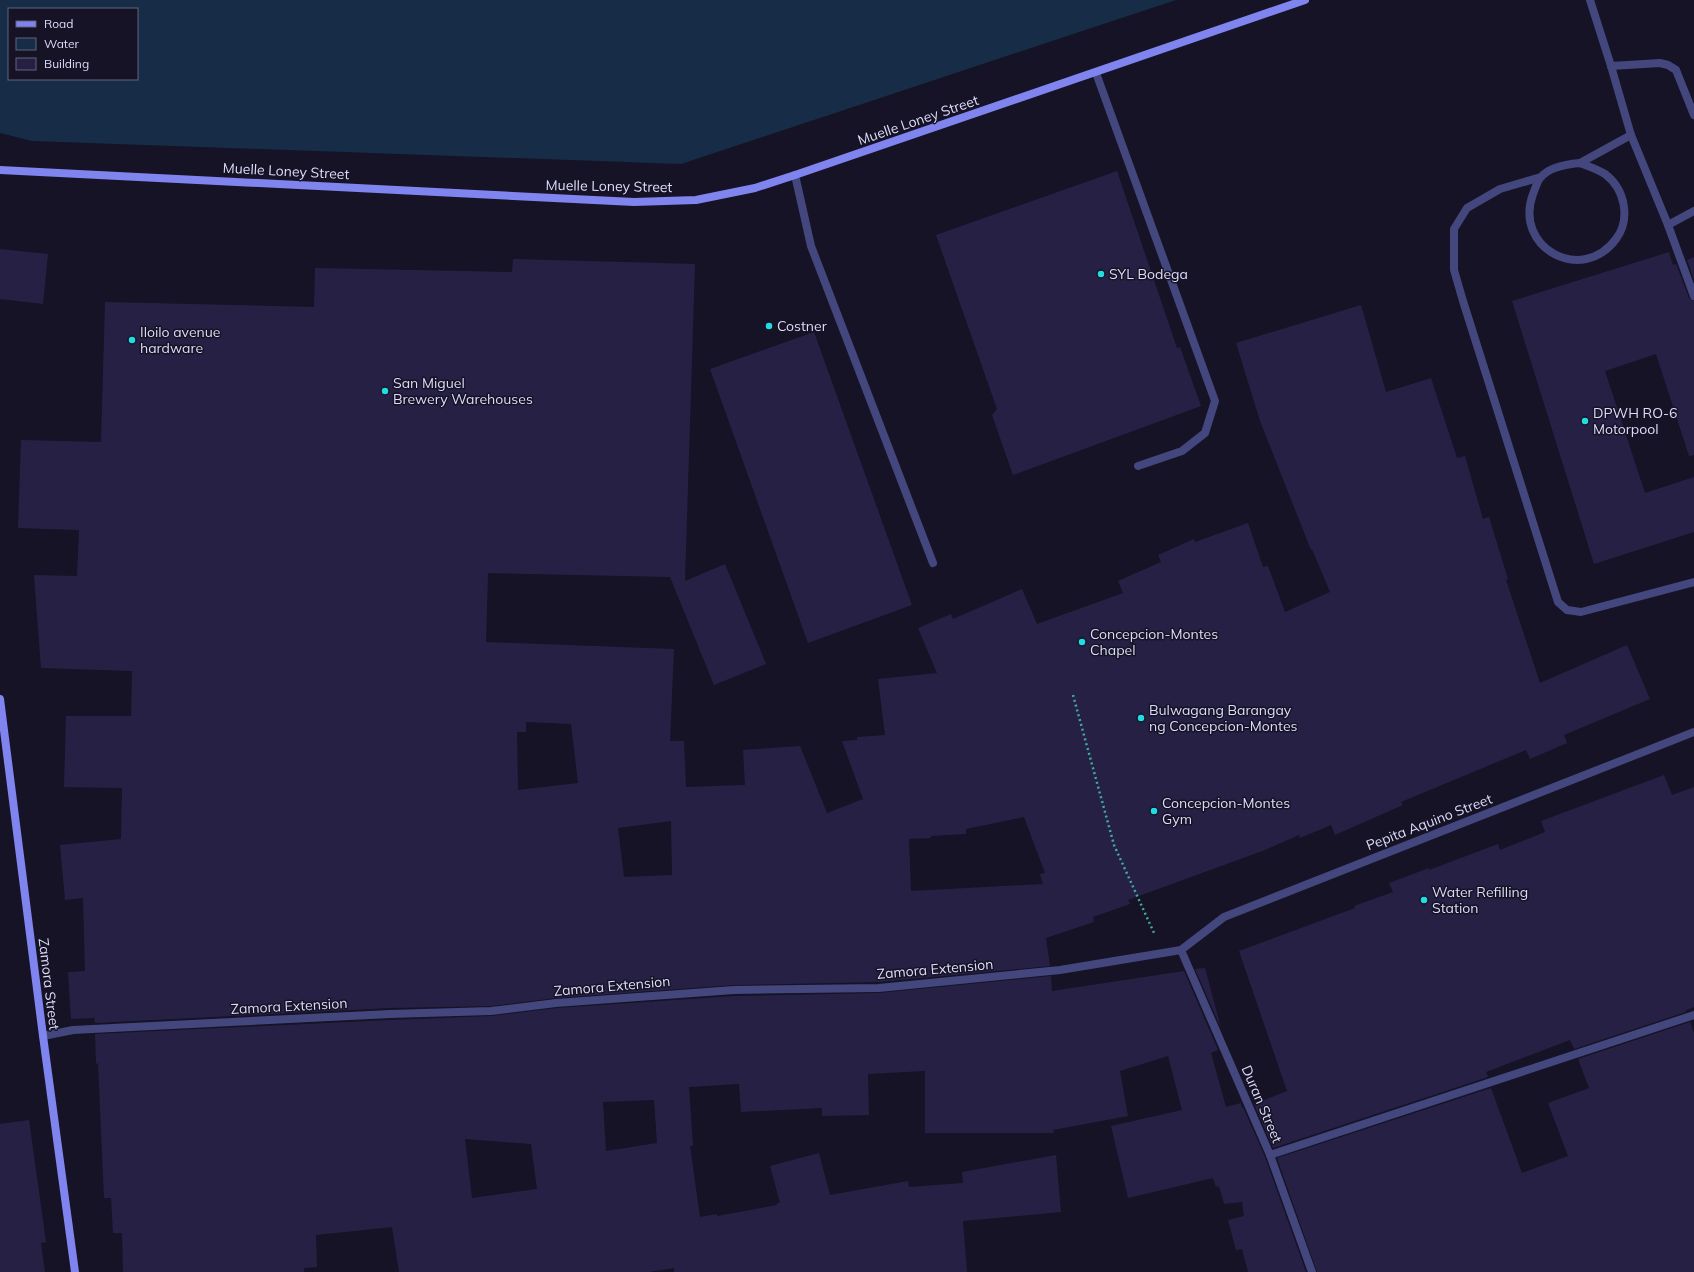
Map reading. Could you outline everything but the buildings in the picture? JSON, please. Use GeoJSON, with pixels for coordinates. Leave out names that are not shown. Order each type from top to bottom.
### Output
{"type":"FeatureCollection","features":[{"type":"Feature","properties":{"kind":"main road","name":"Muelle Loney Street"},"geometry":{"type":"LineString","coordinates":[[0,170],[634,202],[696,200],[755,188],[795,175],[1096,73],[1305,0]]}},
{"type":"Feature","properties":{"kind":"main road","name":"Zamora Street"},"geometry":{"type":"LineString","coordinates":[[0,698],[75,1272]]}},
{"type":"Feature","properties":{"kind":"street"},"geometry":{"type":"LineString","coordinates":[[1590,0],[1631,135],[1668,225],[1694,296]]}},
{"type":"Feature","properties":{"kind":"street"},"geometry":{"type":"LineString","coordinates":[[1611,66],[1660,63],[1668,65],[1676,70],[1694,115]]}},
{"type":"Feature","properties":{"kind":"street"},"geometry":{"type":"LineString","coordinates":[[1096,73],[1215,402],[1205,432],[1182,451],[1138,466]]}},
{"type":"Feature","properties":{"kind":"street"},"geometry":{"type":"LineString","coordinates":[[1631,135],[1580,163],[1565,165],[1553,169],[1541,177],[1500,189],[1467,208],[1454,229],[1454,270],[1558,602],[1567,610],[1581,612],[1694,582]]}},
{"type":"Feature","properties":{"kind":"street"},"geometry":{"type":"LineString","coordinates":[[1541,177],[1530,204],[1529,217],[1532,231],[1539,243],[1549,252],[1561,258],[1574,260],[1588,259],[1600,254],[1611,246],[1619,235],[1624,222],[1624,208],[1621,195],[1614,183],[1604,174],[1580,163]]}},
{"type":"Feature","properties":{"kind":"street"},"geometry":{"type":"LineString","coordinates":[[795,175],[812,246],[933,563]]}},
{"type":"Feature","properties":{"kind":"street"},"geometry":{"type":"LineString","coordinates":[[1668,225],[1694,211]]}},
{"type":"Feature","properties":{"kind":"street","name":"Pepita Aquino Street"},"geometry":{"type":"LineString","coordinates":[[1181,950],[1224,917],[1694,732]]}},
{"type":"Feature","properties":{"kind":"street","name":"Zamora Extension"},"geometry":{"type":"LineString","coordinates":[[43,1036],[72,1030],[390,1014],[491,1011],[556,1003],[734,990],[879,988],[1060,970],[1181,950]]}},
{"type":"Feature","properties":{"kind":"street","name":"Duran Street"},"geometry":{"type":"LineString","coordinates":[[1181,950],[1270,1155],[1312,1272]]}},
{"type":"Feature","properties":{"kind":"street"},"geometry":{"type":"LineString","coordinates":[[1270,1155],[1694,1015]]}},
{"type":"Feature","properties":{"kind":"path"},"geometry":{"type":"LineString","coordinates":[[1073,695],[1114,845],[1163,952]]}},
{"type":"Feature","properties":{"kind":"water"},"geometry":{"type":"Polygon","coordinates":[[[0,0],[1176,0],[681,164],[32,141],[0,133],[0,0]]]}},
{"type":"Feature","properties":{"kind":"place","name":"SYL Bodega"},"geometry":{"type":"Point","coordinates":[1101,274]}},
{"type":"Feature","properties":{"kind":"place","name":"Costner"},"geometry":{"type":"Point","coordinates":[769,326]}},
{"type":"Feature","properties":{"kind":"place","name":"Iloilo avenue hardware"},"geometry":{"type":"Point","coordinates":[132,340]}},
{"type":"Feature","properties":{"kind":"place","name":"San Miguel Brewery Warehouses"},"geometry":{"type":"Point","coordinates":[385,391]}},
{"type":"Feature","properties":{"kind":"place","name":"DPWH RO-6 Motorpool"},"geometry":{"type":"Point","coordinates":[1585,421]}},
{"type":"Feature","properties":{"kind":"place","name":"Concepcion-Montes Chapel"},"geometry":{"type":"Point","coordinates":[1082,642]}},
{"type":"Feature","properties":{"kind":"place","name":"Bulwagang Barangay ng Concepcion-Montes"},"geometry":{"type":"Point","coordinates":[1141,718]}},
{"type":"Feature","properties":{"kind":"place","name":"Concepcion-Montes Gym"},"geometry":{"type":"Point","coordinates":[1154,811]}},
{"type":"Feature","properties":{"kind":"place","name":"Water Refilling Station"},"geometry":{"type":"Point","coordinates":[1424,900]}}]}
